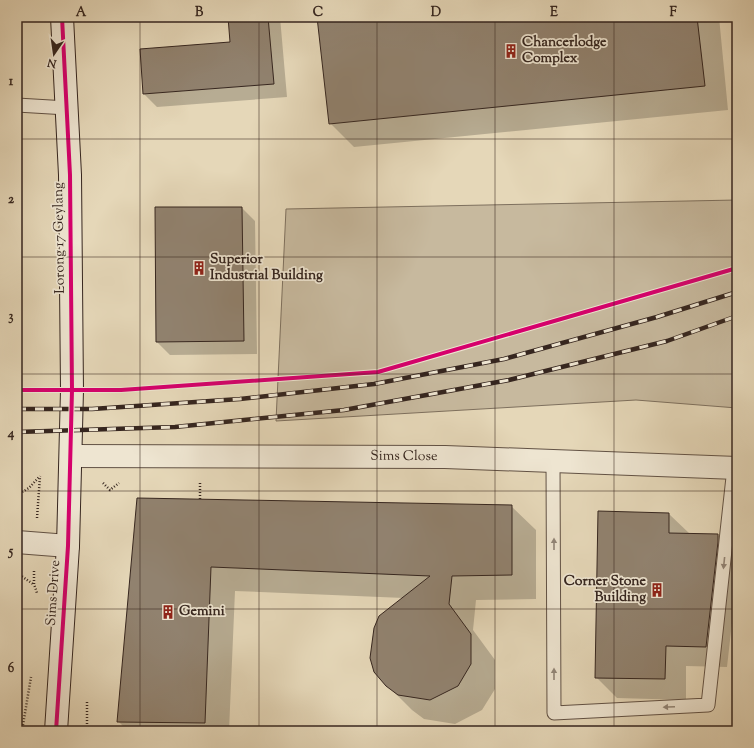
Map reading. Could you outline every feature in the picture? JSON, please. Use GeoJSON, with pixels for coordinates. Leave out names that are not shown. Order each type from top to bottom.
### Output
{"type":"FeatureCollection","features":[{"type":"Feature","properties":{"kind":"street","name":"Lorong 17 Geylang"},"geometry":{"type":"LineString","coordinates":[[63,18],[70,175],[72,326],[71,456]]}},
{"type":"Feature","properties":{"kind":"street","name":"Sims Close"},"geometry":{"type":"LineString","coordinates":[[71,456],[445,457],[736,468]]}},
{"type":"Feature","properties":{"kind":"street","name":"Sims Drive"},"geometry":{"type":"LineString","coordinates":[[56,731],[68,546],[71,456]]}},
{"type":"Feature","properties":{"kind":"street"},"geometry":{"type":"LineString","coordinates":[[26,543],[68,546]]}},
{"type":"Feature","properties":{"kind":"lane"},"geometry":{"type":"LineString","coordinates":[[17,105],[67,108]]}},
{"type":"Feature","properties":{"kind":"lane"},"geometry":{"type":"LineString","coordinates":[[553,460],[554,714],[708,705],[736,468]]}},
{"type":"Feature","properties":{"kind":"path"},"geometry":{"type":"LineString","coordinates":[[26,543],[40,476]]}},
{"type":"Feature","properties":{"kind":"path"},"geometry":{"type":"LineString","coordinates":[[200,479],[200,499]]}},
{"type":"Feature","properties":{"kind":"path"},"geometry":{"type":"LineString","coordinates":[[17,573],[34,584]]}},
{"type":"Feature","properties":{"kind":"shaded area"},"geometry":{"type":"Polygon","coordinates":[[[737,200],[737,408],[636,400],[276,421],[286,209],[737,200]]]}},
{"type":"Feature","properties":{"kind":"building"},"geometry":{"type":"Polygon","coordinates":[[[228,17],[268,17],[274,84],[143,94],[140,49],[230,42],[228,17]]]}},
{"type":"Feature","properties":{"kind":"building","name":"Chancerlodge Complex"},"geometry":{"type":"Polygon","coordinates":[[[317,17],[697,17],[705,86],[329,124],[317,17]]]}},
{"type":"Feature","properties":{"kind":"building","name":"Superior Industrial Building"},"geometry":{"type":"Polygon","coordinates":[[[155,207],[242,207],[244,341],[156,342],[155,207]]]}},
{"type":"Feature","properties":{"kind":"building","name":"Gemini"},"geometry":{"type":"Polygon","coordinates":[[[137,498],[512,505],[512,575],[452,576],[449,604],[471,634],[471,664],[458,686],[430,700],[398,695],[386,686],[374,672],[370,658],[374,628],[379,616],[430,576],[211,567],[205,723],[117,722],[137,498]]]}},
{"type":"Feature","properties":{"kind":"building","name":"Corner Stone Building"},"geometry":{"type":"Polygon","coordinates":[[[598,511],[669,513],[669,533],[718,534],[706,647],[666,646],[665,679],[595,678],[598,511]]]}},
{"type":"Feature","properties":{"kind":"railway"},"geometry":{"type":"LineString","coordinates":[[17,409],[92,409],[240,399],[374,384],[504,359],[657,317],[737,292]]}},
{"type":"Feature","properties":{"kind":"railway"},"geometry":{"type":"LineString","coordinates":[[17,432],[175,427],[344,410],[509,380],[667,341],[737,316]]}},
{"type":"Feature","properties":{"kind":"cycle path"},"geometry":{"type":"LineString","coordinates":[[56,731],[68,546],[72,390],[70,175],[62,17]]}},
{"type":"Feature","properties":{"kind":"cycle path"},"geometry":{"type":"LineString","coordinates":[[17,390],[121,390],[378,372],[737,268]]}},
{"type":"Feature","properties":{"kind":"place","name":"Chancerlodge Complex"},"geometry":{"type":"Point","coordinates":[511,51]}},
{"type":"Feature","properties":{"kind":"place","name":"Superior Industrial Building"},"geometry":{"type":"Point","coordinates":[199,268]}},
{"type":"Feature","properties":{"kind":"place","name":"Corner Stone Building"},"geometry":{"type":"Point","coordinates":[657,590]}},
{"type":"Feature","properties":{"kind":"place","name":"Gemini"},"geometry":{"type":"Point","coordinates":[168,612]}}]}
